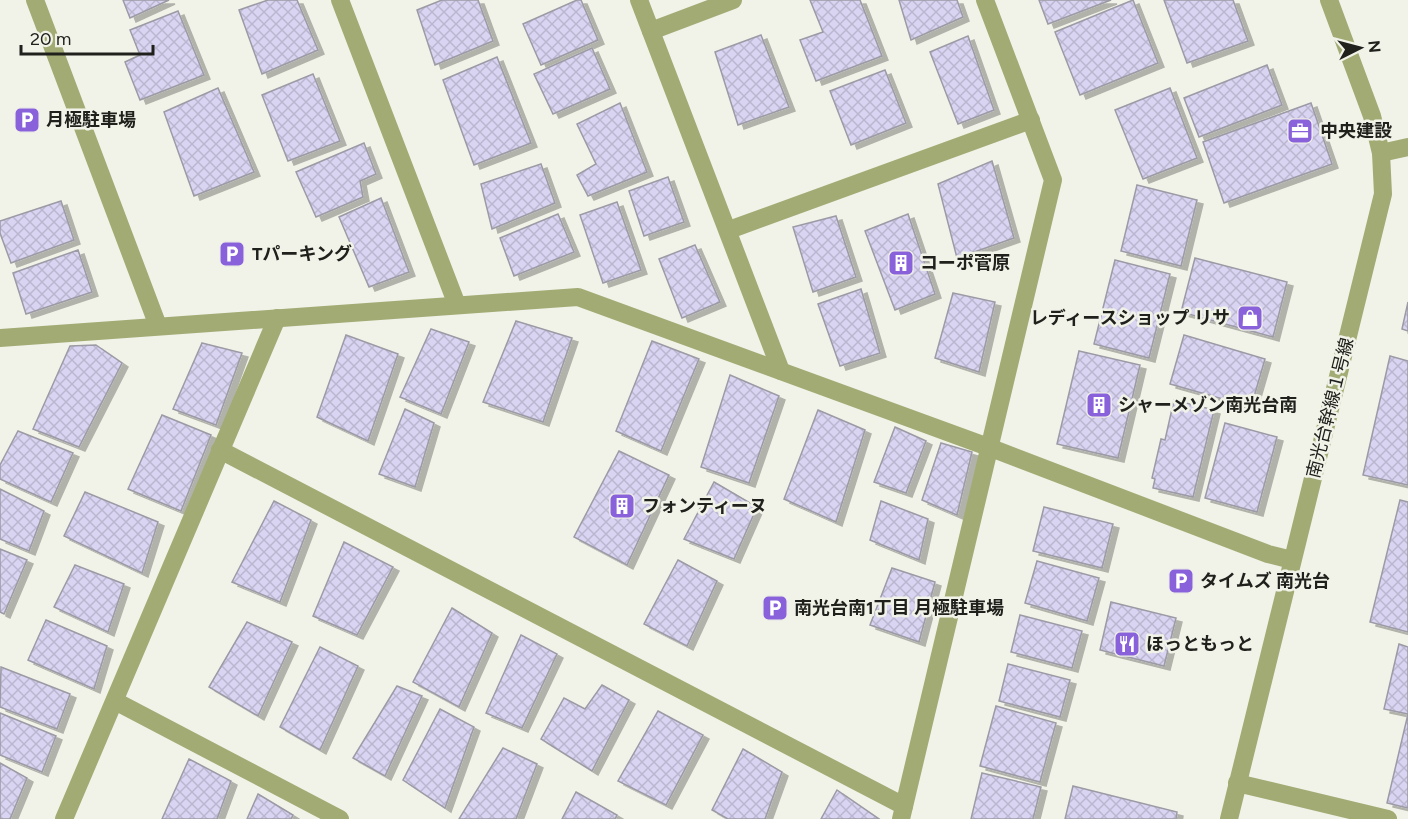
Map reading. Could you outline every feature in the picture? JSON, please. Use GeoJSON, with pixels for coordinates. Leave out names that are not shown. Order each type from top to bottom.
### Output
{"type":"FeatureCollection","features":[{"type":"Feature","properties":{"kind":"street"},"geometry":{"type":"LineString","coordinates":[[34,0],[158,326]]}},
{"type":"Feature","properties":{"kind":"street"},"geometry":{"type":"LineString","coordinates":[[340,0],[457,305]]}},
{"type":"Feature","properties":{"kind":"street"},"geometry":{"type":"LineString","coordinates":[[639,0],[781,371]]}},
{"type":"Feature","properties":{"kind":"street"},"geometry":{"type":"LineString","coordinates":[[651,31],[733,0]]}},
{"type":"Feature","properties":{"kind":"street"},"geometry":{"type":"LineString","coordinates":[[220,450],[902,813],[991,448],[1053,180],[985,0]]}},
{"type":"Feature","properties":{"kind":"street","name":"南光台幹線１号線"},"geometry":{"type":"LineString","coordinates":[[1229,819],[1383,194],[1381,153],[1372,116],[1329,0]]}},
{"type":"Feature","properties":{"kind":"street"},"geometry":{"type":"LineString","coordinates":[[729,231],[1031,120]]}},
{"type":"Feature","properties":{"kind":"street"},"geometry":{"type":"LineString","coordinates":[[1381,153],[1408,147]]}},
{"type":"Feature","properties":{"kind":"street"},"geometry":{"type":"LineString","coordinates":[[0,338],[578,297],[991,448],[1268,554],[1292,560]]}},
{"type":"Feature","properties":{"kind":"street"},"geometry":{"type":"LineString","coordinates":[[64,819],[277,318]]}},
{"type":"Feature","properties":{"kind":"street"},"geometry":{"type":"LineString","coordinates":[[115,701],[340,819]]}},
{"type":"Feature","properties":{"kind":"street"},"geometry":{"type":"LineString","coordinates":[[1238,783],[1388,819]]}},
{"type":"Feature","properties":{"kind":"building"},"geometry":{"type":"Polygon","coordinates":[[[123,0],[169,0],[130,18],[123,0]]]}},
{"type":"Feature","properties":{"kind":"building"},"geometry":{"type":"Polygon","coordinates":[[[268,0],[297,0],[318,50],[262,74],[239,10],[268,0]]]}},
{"type":"Feature","properties":{"kind":"building"},"geometry":{"type":"Polygon","coordinates":[[[442,0],[478,0],[493,41],[435,65],[417,10],[442,0]]]}},
{"type":"Feature","properties":{"kind":"building"},"geometry":{"type":"Polygon","coordinates":[[[581,0],[598,40],[541,65],[523,24],[581,0]]]}},
{"type":"Feature","properties":{"kind":"building"},"geometry":{"type":"Polygon","coordinates":[[[810,0],[860,0],[882,56],[816,81],[800,40],[823,32],[810,0]]]}},
{"type":"Feature","properties":{"kind":"building"},"geometry":{"type":"Polygon","coordinates":[[[899,0],[957,0],[963,17],[911,40],[899,0]]]}},
{"type":"Feature","properties":{"kind":"building"},"geometry":{"type":"Polygon","coordinates":[[[1039,0],[1111,0],[1048,24],[1039,0]]]}},
{"type":"Feature","properties":{"kind":"building"},"geometry":{"type":"Polygon","coordinates":[[[1133,0],[1158,63],[1080,95],[1055,32],[1133,0]]]}},
{"type":"Feature","properties":{"kind":"building"},"geometry":{"type":"Polygon","coordinates":[[[1164,0],[1233,0],[1248,41],[1187,63],[1164,0]]]}},
{"type":"Feature","properties":{"kind":"building"},"geometry":{"type":"Polygon","coordinates":[[[178,11],[204,75],[140,100],[125,62],[140,55],[130,30],[178,11]]]}},
{"type":"Feature","properties":{"kind":"building"},"geometry":{"type":"Polygon","coordinates":[[[761,35],[789,107],[738,125],[715,52],[761,35]]]}},
{"type":"Feature","properties":{"kind":"building"},"geometry":{"type":"Polygon","coordinates":[[[968,36],[994,110],[958,124],[930,52],[968,36]]]}},
{"type":"Feature","properties":{"kind":"building"},"geometry":{"type":"Polygon","coordinates":[[[592,48],[610,89],[553,114],[534,74],[592,48]]]}},
{"type":"Feature","properties":{"kind":"building"},"geometry":{"type":"Polygon","coordinates":[[[497,57],[531,143],[474,165],[443,80],[497,57]]]}},
{"type":"Feature","properties":{"kind":"building"},"geometry":{"type":"Polygon","coordinates":[[[1267,65],[1282,105],[1199,137],[1184,98],[1267,65]]]}},
{"type":"Feature","properties":{"kind":"building"},"geometry":{"type":"Polygon","coordinates":[[[885,70],[906,123],[851,145],[830,91],[885,70]]]}},
{"type":"Feature","properties":{"kind":"building"},"geometry":{"type":"Polygon","coordinates":[[[313,74],[340,141],[288,161],[262,95],[313,74]]]}},
{"type":"Feature","properties":{"kind":"building"},"geometry":{"type":"Polygon","coordinates":[[[218,88],[254,172],[194,196],[164,112],[218,88]]]}},
{"type":"Feature","properties":{"kind":"building"},"geometry":{"type":"Polygon","coordinates":[[[1170,88],[1197,158],[1143,179],[1115,110],[1170,88]]]}},
{"type":"Feature","properties":{"kind":"building"},"geometry":{"type":"Polygon","coordinates":[[[620,103],[647,172],[588,196],[577,175],[596,164],[577,124],[620,103]]]}},
{"type":"Feature","properties":{"kind":"building"},"geometry":{"type":"Polygon","coordinates":[[[1311,103],[1332,164],[1224,203],[1203,142],[1311,103]]]}},
{"type":"Feature","properties":{"kind":"building"},"geometry":{"type":"Polygon","coordinates":[[[364,143],[376,174],[360,181],[363,197],[316,217],[296,172],[364,143]]]}},
{"type":"Feature","properties":{"kind":"building"},"geometry":{"type":"Polygon","coordinates":[[[992,161],[1014,238],[957,258],[938,184],[992,161]]]}},
{"type":"Feature","properties":{"kind":"building"},"geometry":{"type":"Polygon","coordinates":[[[541,164],[555,203],[492,229],[481,184],[541,164]]]}},
{"type":"Feature","properties":{"kind":"building"},"geometry":{"type":"Polygon","coordinates":[[[668,177],[684,222],[644,236],[629,191],[668,177]]]}},
{"type":"Feature","properties":{"kind":"building"},"geometry":{"type":"Polygon","coordinates":[[[1137,185],[1197,200],[1181,266],[1121,251],[1137,185]]]}},
{"type":"Feature","properties":{"kind":"building"},"geometry":{"type":"Polygon","coordinates":[[[381,198],[409,272],[369,287],[339,217],[381,198]]]}},
{"type":"Feature","properties":{"kind":"building"},"geometry":{"type":"Polygon","coordinates":[[[61,201],[74,240],[11,263],[0,233],[0,221],[61,201]]]}},
{"type":"Feature","properties":{"kind":"building"},"geometry":{"type":"Polygon","coordinates":[[[617,202],[641,270],[603,283],[580,215],[617,202]]]}},
{"type":"Feature","properties":{"kind":"building"},"geometry":{"type":"Polygon","coordinates":[[[558,214],[574,252],[514,276],[500,238],[558,214]]]}},
{"type":"Feature","properties":{"kind":"building","name":"コーポ菅原"},"geometry":{"type":"Polygon","coordinates":[[[908,214],[935,294],[895,310],[865,231],[908,214]]]}},
{"type":"Feature","properties":{"kind":"building"},"geometry":{"type":"Polygon","coordinates":[[[836,216],[856,277],[813,292],[793,227],[836,216]]]}},
{"type":"Feature","properties":{"kind":"building"},"geometry":{"type":"Polygon","coordinates":[[[695,245],[720,302],[682,318],[659,259],[695,245]]]}},
{"type":"Feature","properties":{"kind":"building"},"geometry":{"type":"Polygon","coordinates":[[[78,250],[92,292],[26,314],[13,273],[78,250]]]}},
{"type":"Feature","properties":{"kind":"building"},"geometry":{"type":"Polygon","coordinates":[[[1195,258],[1287,282],[1273,337],[1181,312],[1195,258]]]}},
{"type":"Feature","properties":{"kind":"building"},"geometry":{"type":"Polygon","coordinates":[[[1115,260],[1170,274],[1149,358],[1094,344],[1115,260]]]}},
{"type":"Feature","properties":{"kind":"building"},"geometry":{"type":"Polygon","coordinates":[[[861,289],[880,353],[840,366],[818,304],[861,289]]]}},
{"type":"Feature","properties":{"kind":"building"},"geometry":{"type":"Polygon","coordinates":[[[953,293],[995,302],[979,372],[935,358],[953,293]]]}},
{"type":"Feature","properties":{"kind":"building"},"geometry":{"type":"Polygon","coordinates":[[[1408,302],[1408,331],[1402,329],[1408,302]]]}},
{"type":"Feature","properties":{"kind":"building"},"geometry":{"type":"Polygon","coordinates":[[[516,321],[572,338],[543,422],[483,402],[516,321]]]}},
{"type":"Feature","properties":{"kind":"building"},"geometry":{"type":"Polygon","coordinates":[[[431,329],[469,342],[441,414],[400,397],[431,329]]]}},
{"type":"Feature","properties":{"kind":"building"},"geometry":{"type":"Polygon","coordinates":[[[346,335],[398,354],[368,441],[317,417],[346,335]]]}},
{"type":"Feature","properties":{"kind":"building"},"geometry":{"type":"Polygon","coordinates":[[[1184,335],[1265,359],[1251,407],[1170,384],[1184,335]]]}},
{"type":"Feature","properties":{"kind":"building"},"geometry":{"type":"Polygon","coordinates":[[[652,341],[699,359],[661,451],[616,431],[652,341]]]}},
{"type":"Feature","properties":{"kind":"building"},"geometry":{"type":"Polygon","coordinates":[[[202,343],[242,353],[216,425],[173,409],[202,343]]]}},
{"type":"Feature","properties":{"kind":"building"},"geometry":{"type":"Polygon","coordinates":[[[96,345],[122,363],[79,447],[33,429],[70,346],[96,345]]]}},
{"type":"Feature","properties":{"kind":"building","name":"シャーメゾン南光台南"},"geometry":{"type":"Polygon","coordinates":[[[1079,351],[1140,365],[1118,458],[1057,444],[1079,351]]]}},
{"type":"Feature","properties":{"kind":"building"},"geometry":{"type":"Polygon","coordinates":[[[1390,356],[1408,361],[1408,485],[1363,475],[1390,356]]]}},
{"type":"Feature","properties":{"kind":"building"},"geometry":{"type":"Polygon","coordinates":[[[730,375],[779,396],[749,483],[701,467],[730,375]]]}},
{"type":"Feature","properties":{"kind":"building"},"geometry":{"type":"Polygon","coordinates":[[[1174,400],[1214,410],[1193,497],[1153,488],[1155,479],[1152,478],[1161,439],[1165,440],[1174,400]]]}},
{"type":"Feature","properties":{"kind":"building"},"geometry":{"type":"Polygon","coordinates":[[[405,409],[434,423],[415,487],[379,474],[405,409]]]}},
{"type":"Feature","properties":{"kind":"building"},"geometry":{"type":"Polygon","coordinates":[[[818,410],[865,430],[836,522],[784,499],[818,410]]]}},
{"type":"Feature","properties":{"kind":"building"},"geometry":{"type":"Polygon","coordinates":[[[162,415],[211,435],[181,511],[128,489],[162,415]]]}},
{"type":"Feature","properties":{"kind":"building"},"geometry":{"type":"Polygon","coordinates":[[[1225,423],[1277,437],[1257,512],[1205,498],[1225,423]]]}},
{"type":"Feature","properties":{"kind":"building"},"geometry":{"type":"Polygon","coordinates":[[[895,427],[926,441],[906,493],[874,482],[895,427]]]}},
{"type":"Feature","properties":{"kind":"building"},"geometry":{"type":"Polygon","coordinates":[[[18,431],[73,453],[51,502],[0,479],[0,465],[18,431]]]}},
{"type":"Feature","properties":{"kind":"building"},"geometry":{"type":"Polygon","coordinates":[[[941,443],[972,452],[957,515],[922,500],[941,443]]]}},
{"type":"Feature","properties":{"kind":"building","name":"フォンティーヌ"},"geometry":{"type":"Polygon","coordinates":[[[619,451],[669,475],[627,565],[574,537],[619,451]]]}},
{"type":"Feature","properties":{"kind":"building"},"geometry":{"type":"Polygon","coordinates":[[[714,482],[757,507],[734,559],[684,539],[714,482]]]}},
{"type":"Feature","properties":{"kind":"building"},"geometry":{"type":"Polygon","coordinates":[[[0,489],[44,511],[29,551],[0,539],[0,489]]]}},
{"type":"Feature","properties":{"kind":"building"},"geometry":{"type":"Polygon","coordinates":[[[85,492],[158,522],[142,573],[64,536],[85,492]]]}},
{"type":"Feature","properties":{"kind":"building"},"geometry":{"type":"Polygon","coordinates":[[[1400,500],[1408,502],[1408,632],[1370,622],[1400,500]]]}},
{"type":"Feature","properties":{"kind":"building"},"geometry":{"type":"Polygon","coordinates":[[[274,501],[311,520],[280,602],[232,582],[274,501]]]}},
{"type":"Feature","properties":{"kind":"building"},"geometry":{"type":"Polygon","coordinates":[[[881,501],[928,519],[919,560],[870,540],[881,501]]]}},
{"type":"Feature","properties":{"kind":"building"},"geometry":{"type":"Polygon","coordinates":[[[1044,507],[1113,524],[1102,568],[1033,551],[1044,507]]]}},
{"type":"Feature","properties":{"kind":"building"},"geometry":{"type":"Polygon","coordinates":[[[344,542],[393,567],[357,635],[313,616],[344,542]]]}},
{"type":"Feature","properties":{"kind":"building"},"geometry":{"type":"Polygon","coordinates":[[[0,549],[27,560],[4,614],[0,612],[0,549]]]}},
{"type":"Feature","properties":{"kind":"building"},"geometry":{"type":"Polygon","coordinates":[[[678,560],[717,581],[687,646],[644,624],[678,560]]]}},
{"type":"Feature","properties":{"kind":"building"},"geometry":{"type":"Polygon","coordinates":[[[1037,561],[1099,578],[1087,621],[1025,603],[1037,561]]]}},
{"type":"Feature","properties":{"kind":"building"},"geometry":{"type":"Polygon","coordinates":[[[75,565],[124,584],[108,632],[54,607],[75,565]]]}},
{"type":"Feature","properties":{"kind":"building"},"geometry":{"type":"Polygon","coordinates":[[[892,568],[935,582],[919,642],[870,625],[892,568]]]}},
{"type":"Feature","properties":{"kind":"building"},"geometry":{"type":"Polygon","coordinates":[[[1111,602],[1176,618],[1164,666],[1100,650],[1111,602]]]}},
{"type":"Feature","properties":{"kind":"building"},"geometry":{"type":"Polygon","coordinates":[[[452,608],[492,633],[459,707],[413,682],[452,608]]]}},
{"type":"Feature","properties":{"kind":"building"},"geometry":{"type":"Polygon","coordinates":[[[1020,615],[1082,631],[1072,668],[1011,652],[1020,615]]]}},
{"type":"Feature","properties":{"kind":"building"},"geometry":{"type":"Polygon","coordinates":[[[46,620],[107,646],[94,689],[28,660],[46,620]]]}},
{"type":"Feature","properties":{"kind":"building"},"geometry":{"type":"Polygon","coordinates":[[[247,622],[292,642],[258,716],[209,687],[247,622]]]}},
{"type":"Feature","properties":{"kind":"building"},"geometry":{"type":"Polygon","coordinates":[[[521,635],[557,654],[522,728],[486,713],[521,635]]]}},
{"type":"Feature","properties":{"kind":"building"},"geometry":{"type":"Polygon","coordinates":[[[1399,644],[1408,647],[1408,714],[1384,709],[1399,644]]]}},
{"type":"Feature","properties":{"kind":"building"},"geometry":{"type":"Polygon","coordinates":[[[320,647],[358,666],[320,750],[280,727],[320,647]]]}},
{"type":"Feature","properties":{"kind":"building"},"geometry":{"type":"Polygon","coordinates":[[[1008,664],[1070,680],[1060,717],[999,701],[1008,664]]]}},
{"type":"Feature","properties":{"kind":"building"},"geometry":{"type":"Polygon","coordinates":[[[1,667],[70,694],[57,729],[0,707],[1,667]]]}},
{"type":"Feature","properties":{"kind":"building"},"geometry":{"type":"Polygon","coordinates":[[[602,685],[629,700],[592,771],[541,739],[564,698],[585,709],[602,685]]]}},
{"type":"Feature","properties":{"kind":"building"},"geometry":{"type":"Polygon","coordinates":[[[397,686],[422,696],[385,776],[353,758],[397,686]]]}},
{"type":"Feature","properties":{"kind":"building"},"geometry":{"type":"Polygon","coordinates":[[[996,706],[1056,723],[1040,782],[980,766],[996,706]]]}},
{"type":"Feature","properties":{"kind":"building"},"geometry":{"type":"Polygon","coordinates":[[[440,709],[474,727],[445,808],[403,780],[440,709]]]}},
{"type":"Feature","properties":{"kind":"building"},"geometry":{"type":"Polygon","coordinates":[[[658,711],[703,735],[666,805],[618,781],[658,711]]]}},
{"type":"Feature","properties":{"kind":"building"},"geometry":{"type":"Polygon","coordinates":[[[0,713],[56,736],[42,772],[0,755],[0,713]]]}},
{"type":"Feature","properties":{"kind":"building"},"geometry":{"type":"Polygon","coordinates":[[[1408,714],[1408,808],[1387,803],[1408,714]]]}},
{"type":"Feature","properties":{"kind":"building"},"geometry":{"type":"Polygon","coordinates":[[[503,748],[537,764],[516,819],[459,819],[503,748]]]}},
{"type":"Feature","properties":{"kind":"building"},"geometry":{"type":"Polygon","coordinates":[[[743,749],[782,772],[765,819],[728,819],[712,810],[743,749]]]}},
{"type":"Feature","properties":{"kind":"building"},"geometry":{"type":"Polygon","coordinates":[[[189,759],[231,781],[217,819],[162,819],[189,759]]]}},
{"type":"Feature","properties":{"kind":"building"},"geometry":{"type":"Polygon","coordinates":[[[0,763],[27,778],[10,819],[0,819],[0,763]]]}},
{"type":"Feature","properties":{"kind":"building"},"geometry":{"type":"Polygon","coordinates":[[[982,773],[1041,787],[1033,819],[971,819],[982,773]]]}},
{"type":"Feature","properties":{"kind":"building"},"geometry":{"type":"Polygon","coordinates":[[[1073,786],[1177,812],[1176,819],[1065,819],[1073,786]]]}},
{"type":"Feature","properties":{"kind":"building"},"geometry":{"type":"Polygon","coordinates":[[[837,790],[879,819],[821,819],[837,790]]]}},
{"type":"Feature","properties":{"kind":"building"},"geometry":{"type":"Polygon","coordinates":[[[576,792],[617,815],[615,819],[562,819],[576,792]]]}},
{"type":"Feature","properties":{"kind":"building"},"geometry":{"type":"Polygon","coordinates":[[[258,794],[293,815],[291,819],[247,819],[258,794]]]}},
{"type":"Feature","properties":{"kind":"place","name":"月極駐車場"},"geometry":{"type":"Point","coordinates":[27,120]}},
{"type":"Feature","properties":{"kind":"place","name":"中央建設"},"geometry":{"type":"Point","coordinates":[1300,131]}},
{"type":"Feature","properties":{"kind":"place","name":"Tパーキング"},"geometry":{"type":"Point","coordinates":[232,254]}},
{"type":"Feature","properties":{"kind":"place","name":"コーポ菅原"},"geometry":{"type":"Point","coordinates":[901,263]}},
{"type":"Feature","properties":{"kind":"place","name":"レディースショップ リサ"},"geometry":{"type":"Point","coordinates":[1250,318]}},
{"type":"Feature","properties":{"kind":"place","name":"シャーメゾン南光台南"},"geometry":{"type":"Point","coordinates":[1099,405]}},
{"type":"Feature","properties":{"kind":"place","name":"フォンティーヌ"},"geometry":{"type":"Point","coordinates":[622,506]}},
{"type":"Feature","properties":{"kind":"place","name":"タイムズ 南光台"},"geometry":{"type":"Point","coordinates":[1181,581]}},
{"type":"Feature","properties":{"kind":"place","name":"南光台南1丁目 月極駐車場"},"geometry":{"type":"Point","coordinates":[775,608]}},
{"type":"Feature","properties":{"kind":"place","name":"ほっともっと"},"geometry":{"type":"Point","coordinates":[1127,644]}}]}
